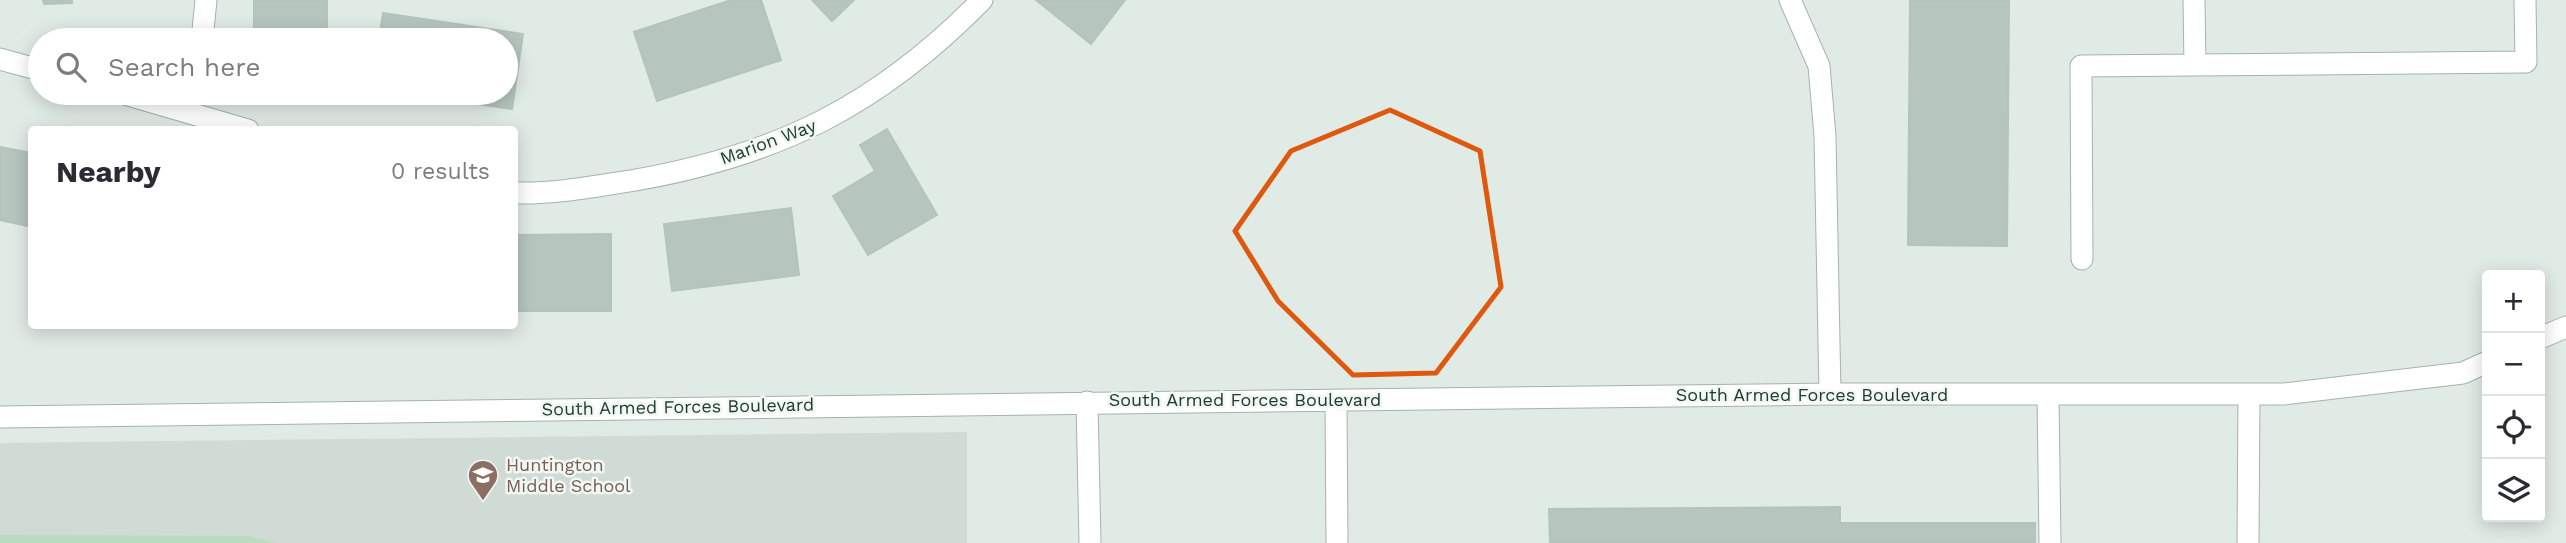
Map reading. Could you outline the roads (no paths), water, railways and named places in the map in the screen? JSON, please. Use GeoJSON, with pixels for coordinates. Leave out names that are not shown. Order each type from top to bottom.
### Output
{"type":"FeatureCollection","features":[{"type":"Feature","properties":{"kind":"street"},"geometry":{"type":"LineString","coordinates":[[203,28],[206,0]]}},
{"type":"Feature","properties":{"kind":"street","name":"Marion Way"},"geometry":{"type":"LineString","coordinates":[[518,193],[580,189],[662,176],[780,142],[817,126],[885,85],[949,34],[982,0]]}},
{"type":"Feature","properties":{"kind":"street"},"geometry":{"type":"LineString","coordinates":[[1790,0],[1819,66],[1825,136],[1830,394]]}},
{"type":"Feature","properties":{"kind":"street"},"geometry":{"type":"LineString","coordinates":[[2194,0],[2195,65]]}},
{"type":"Feature","properties":{"kind":"street"},"geometry":{"type":"LineString","coordinates":[[2082,259],[2081,66],[2526,62],[2525,0]]}},
{"type":"Feature","properties":{"kind":"street"},"geometry":{"type":"LineString","coordinates":[[0,59],[28,67]]}},
{"type":"Feature","properties":{"kind":"street"},"geometry":{"type":"LineString","coordinates":[[198,105],[240,126]]}},
{"type":"Feature","properties":{"kind":"street"},"geometry":{"type":"LineString","coordinates":[[2545,336],[2566,327]]}},
{"type":"Feature","properties":{"kind":"street","name":"South Armed Forces Boulevard"},"geometry":{"type":"LineString","coordinates":[[0,417],[1830,394],[2284,394],[2463,373],[2482,364]]}},
{"type":"Feature","properties":{"kind":"street"},"geometry":{"type":"LineString","coordinates":[[2248,543],[2249,394]]}},
{"type":"Feature","properties":{"kind":"street"},"geometry":{"type":"LineString","coordinates":[[2048,396],[2050,543]]}},
{"type":"Feature","properties":{"kind":"street"},"geometry":{"type":"LineString","coordinates":[[1336,400],[1337,543]]}},
{"type":"Feature","properties":{"kind":"street"},"geometry":{"type":"LineString","coordinates":[[1087,402],[1090,543]]}},
{"type":"Feature","properties":{"kind":"place","name":"Huntington Middle School"},"geometry":{"type":"Point","coordinates":[483,502]}}]}
